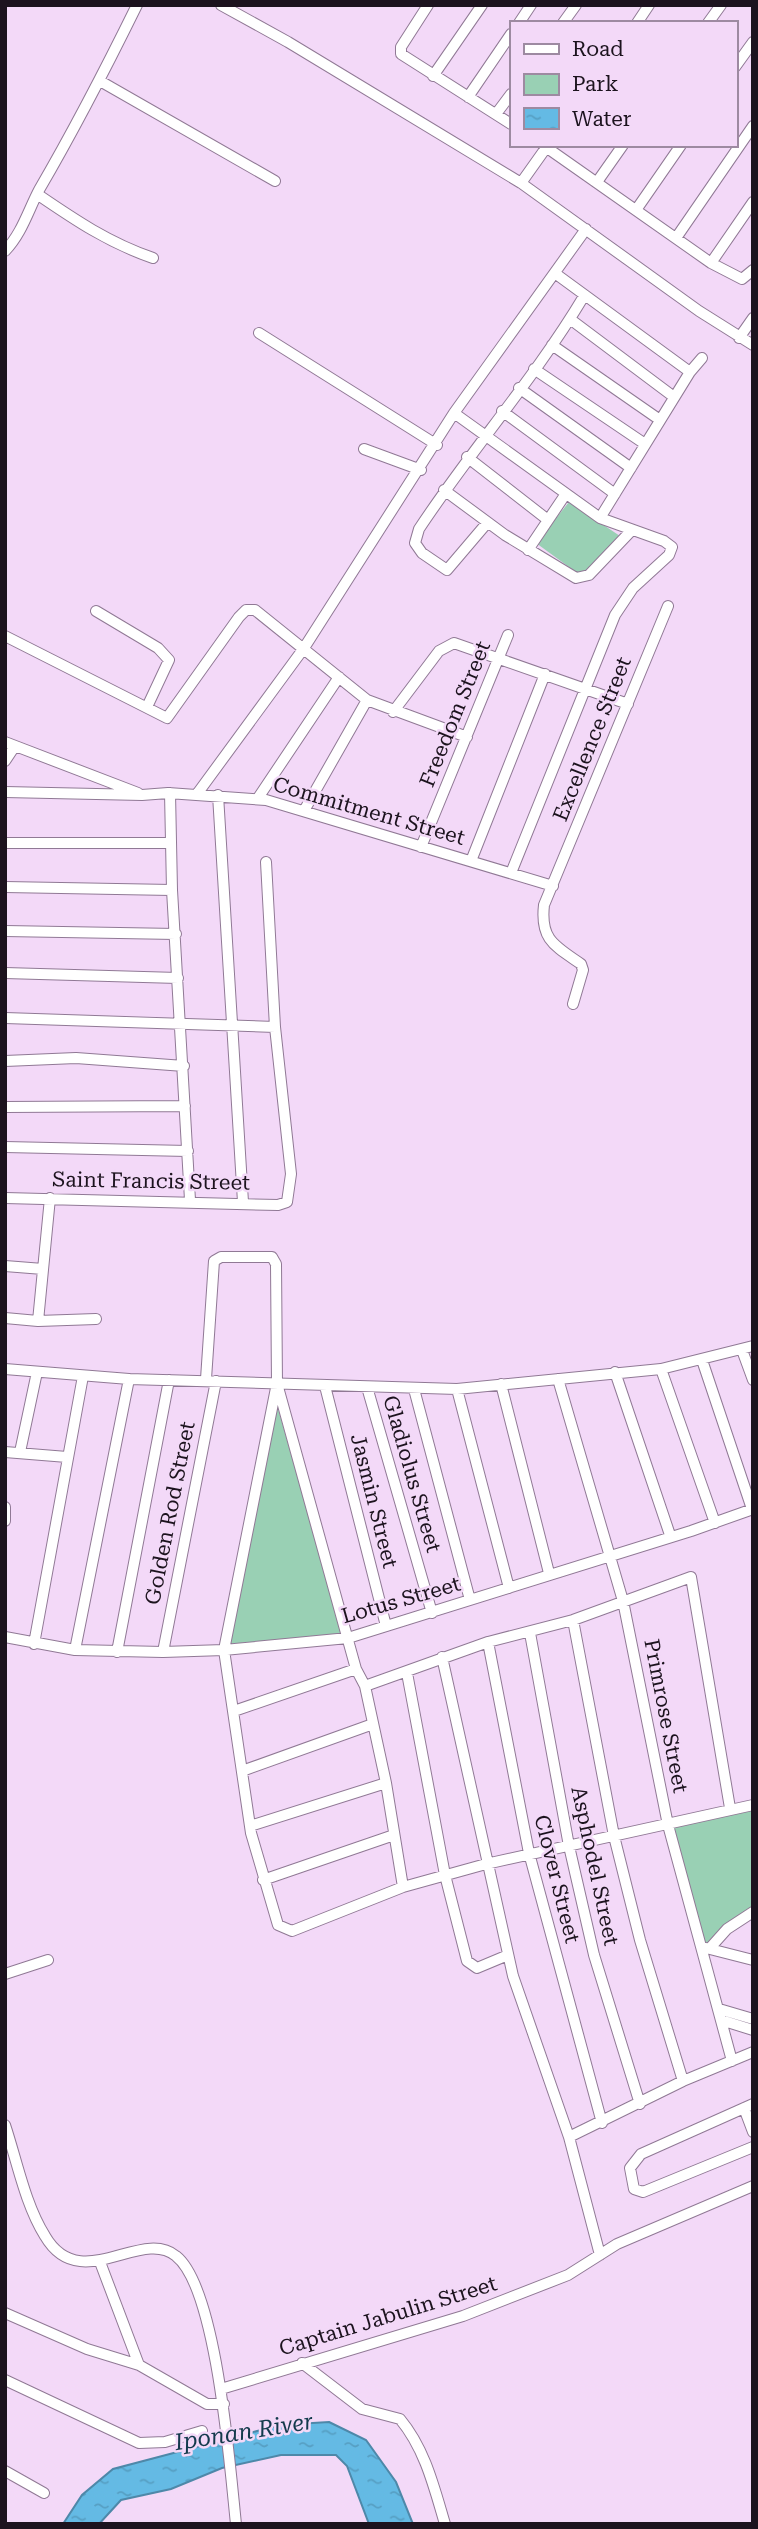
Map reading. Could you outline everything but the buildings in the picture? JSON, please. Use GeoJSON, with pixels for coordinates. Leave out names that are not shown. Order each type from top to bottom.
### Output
{"type":"FeatureCollection","features":[{"type":"Feature","properties":{"kind":"street"},"geometry":{"type":"LineString","coordinates":[[5,251],[15,240],[37,194],[100,81],[137,5]]}},
{"type":"Feature","properties":{"kind":"street"},"geometry":{"type":"LineString","coordinates":[[221,5],[288,42],[521,183],[738,338],[753,345]]}},
{"type":"Feature","properties":{"kind":"street"},"geometry":{"type":"LineString","coordinates":[[428,5],[401,47],[405,59],[510,123]]}},
{"type":"Feature","properties":{"kind":"street"},"geometry":{"type":"LineString","coordinates":[[433,76],[482,5]]}},
{"type":"Feature","properties":{"kind":"street"},"geometry":{"type":"LineString","coordinates":[[520,21],[531,5]]}},
{"type":"Feature","properties":{"kind":"street"},"geometry":{"type":"LineString","coordinates":[[565,21],[576,5]]}},
{"type":"Feature","properties":{"kind":"street"},"geometry":{"type":"LineString","coordinates":[[638,21],[649,5]]}},
{"type":"Feature","properties":{"kind":"street"},"geometry":{"type":"LineString","coordinates":[[709,21],[720,5]]}},
{"type":"Feature","properties":{"kind":"street"},"geometry":{"type":"LineString","coordinates":[[468,97],[510,35]]}},
{"type":"Feature","properties":{"kind":"street"},"geometry":{"type":"LineString","coordinates":[[737,64],[753,42]]}},
{"type":"Feature","properties":{"kind":"street"},"geometry":{"type":"LineString","coordinates":[[100,81],[275,181]]}},
{"type":"Feature","properties":{"kind":"street"},"geometry":{"type":"LineString","coordinates":[[496,114],[510,95]]}},
{"type":"Feature","properties":{"kind":"street"},"geometry":{"type":"LineString","coordinates":[[676,238],[753,126]]}},
{"type":"Feature","properties":{"kind":"street"},"geometry":{"type":"LineString","coordinates":[[521,183],[545,147]]}},
{"type":"Feature","properties":{"kind":"street"},"geometry":{"type":"LineString","coordinates":[[547,147],[711,263],[742,279],[751,272]]}},
{"type":"Feature","properties":{"kind":"street"},"geometry":{"type":"LineString","coordinates":[[597,182],[622,147]]}},
{"type":"Feature","properties":{"kind":"street"},"geometry":{"type":"LineString","coordinates":[[636,210],[680,147]]}},
{"type":"Feature","properties":{"kind":"street"},"geometry":{"type":"LineString","coordinates":[[37,194],[92,232],[116,245],[153,258]]}},
{"type":"Feature","properties":{"kind":"street"},"geometry":{"type":"LineString","coordinates":[[711,263],[753,202]]}},
{"type":"Feature","properties":{"kind":"street"},"geometry":{"type":"LineString","coordinates":[[197,794],[304,648],[437,445],[454,413],[586,229]]}},
{"type":"Feature","properties":{"kind":"street"},"geometry":{"type":"LineString","coordinates":[[556,274],[690,372]]}},
{"type":"Feature","properties":{"kind":"street"},"geometry":{"type":"LineString","coordinates":[[487,523],[447,570],[422,553],[415,542],[419,530],[444,490],[552,345],[584,296]]}},
{"type":"Feature","properties":{"kind":"street"},"geometry":{"type":"LineString","coordinates":[[738,338],[753,318]]}},
{"type":"Feature","properties":{"kind":"street"},"geometry":{"type":"LineString","coordinates":[[570,319],[674,397]]}},
{"type":"Feature","properties":{"kind":"street"},"geometry":{"type":"LineString","coordinates":[[259,333],[437,445]]}},
{"type":"Feature","properties":{"kind":"street"},"geometry":{"type":"LineString","coordinates":[[552,345],[660,420]]}},
{"type":"Feature","properties":{"kind":"street"},"geometry":{"type":"LineString","coordinates":[[600,518],[674,397],[702,358]]}},
{"type":"Feature","properties":{"kind":"street"},"geometry":{"type":"LineString","coordinates":[[534,369],[645,444]]}},
{"type":"Feature","properties":{"kind":"street"},"geometry":{"type":"LineString","coordinates":[[519,388],[631,468]]}},
{"type":"Feature","properties":{"kind":"street"},"geometry":{"type":"LineString","coordinates":[[502,411],[615,494]]}},
{"type":"Feature","properties":{"kind":"street"},"geometry":{"type":"LineString","coordinates":[[454,413],[600,518],[664,541],[672,547],[621,604],[511,873]]}},
{"type":"Feature","properties":{"kind":"street"},"geometry":{"type":"LineString","coordinates":[[364,449],[421,470]]}},
{"type":"Feature","properties":{"kind":"street"},"geometry":{"type":"LineString","coordinates":[[467,457],[548,520]]}},
{"type":"Feature","properties":{"kind":"street"},"geometry":{"type":"LineString","coordinates":[[444,490],[528,550],[580,579],[589,575],[631,530]]}},
{"type":"Feature","properties":{"kind":"street"},"geometry":{"type":"LineString","coordinates":[[528,550],[565,495]]}},
{"type":"Feature","properties":{"kind":"street","name":"Excellence Street"},"geometry":{"type":"LineString","coordinates":[[573,1004],[583,970],[581,964],[559,950],[542,923],[544,905],[668,606]]}},
{"type":"Feature","properties":{"kind":"street"},"geometry":{"type":"LineString","coordinates":[[5,636],[147,707],[162,718],[171,716],[239,617],[246,610],[261,613],[367,700],[393,712],[467,737]]}},
{"type":"Feature","properties":{"kind":"street"},"geometry":{"type":"LineString","coordinates":[[96,611],[158,648],[169,660],[147,707]]}},
{"type":"Feature","properties":{"kind":"street","name":"Freedom Street"},"geometry":{"type":"LineString","coordinates":[[421,846],[508,635]]}},
{"type":"Feature","properties":{"kind":"street"},"geometry":{"type":"LineString","coordinates":[[393,712],[448,644],[461,645],[628,705]]}},
{"type":"Feature","properties":{"kind":"street"},"geometry":{"type":"LineString","coordinates":[[471,861],[545,674]]}},
{"type":"Feature","properties":{"kind":"street"},"geometry":{"type":"LineString","coordinates":[[258,799],[339,677]]}},
{"type":"Feature","properties":{"kind":"street"},"geometry":{"type":"LineString","coordinates":[[305,809],[367,700]]}},
{"type":"Feature","properties":{"kind":"street"},"geometry":{"type":"LineString","coordinates":[[5,761],[10,744],[123,785],[142,795]]}},
{"type":"Feature","properties":{"kind":"street","name":"Commitment Street"},"geometry":{"type":"LineString","coordinates":[[5,792],[142,795],[170,793],[258,799],[305,809],[553,886]]}},
{"type":"Feature","properties":{"kind":"street"},"geometry":{"type":"LineString","coordinates":[[170,793],[172,890],[182,1021],[190,1200]]}},
{"type":"Feature","properties":{"kind":"street"},"geometry":{"type":"LineString","coordinates":[[218,795],[243,1202]]}},
{"type":"Feature","properties":{"kind":"street"},"geometry":{"type":"LineString","coordinates":[[5,843],[170,843]]}},
{"type":"Feature","properties":{"kind":"street"},"geometry":{"type":"LineString","coordinates":[[5,1018],[182,1021],[275,1027],[266,862]]}},
{"type":"Feature","properties":{"kind":"street"},"geometry":{"type":"LineString","coordinates":[[5,887],[172,890]]}},
{"type":"Feature","properties":{"kind":"street"},"geometry":{"type":"LineString","coordinates":[[5,931],[176,934]]}},
{"type":"Feature","properties":{"kind":"street"},"geometry":{"type":"LineString","coordinates":[[5,973],[178,978]]}},
{"type":"Feature","properties":{"kind":"street","name":"Saint Francis Street"},"geometry":{"type":"LineString","coordinates":[[5,1198],[190,1200],[278,1205],[287,1202],[290,1194],[275,1027]]}},
{"type":"Feature","properties":{"kind":"street"},"geometry":{"type":"LineString","coordinates":[[5,1062],[76,1058],[184,1066]]}},
{"type":"Feature","properties":{"kind":"street"},"geometry":{"type":"LineString","coordinates":[[5,1107],[185,1106]]}},
{"type":"Feature","properties":{"kind":"street"},"geometry":{"type":"LineString","coordinates":[[5,1147],[188,1151]]}},
{"type":"Feature","properties":{"kind":"street"},"geometry":{"type":"LineString","coordinates":[[38,1321],[50,1198]]}},
{"type":"Feature","properties":{"kind":"street","name":"Golden Rod Street"},"geometry":{"type":"LineString","coordinates":[[163,1652],[211,1380],[214,1261],[221,1257],[268,1256],[276,1264],[277,1383]]}},
{"type":"Feature","properties":{"kind":"street"},"geometry":{"type":"LineString","coordinates":[[5,1266],[43,1269]]}},
{"type":"Feature","properties":{"kind":"street"},"geometry":{"type":"LineString","coordinates":[[5,1318],[38,1321],[96,1319]]}},
{"type":"Feature","properties":{"kind":"street"},"geometry":{"type":"LineString","coordinates":[[5,1369],[129,1379],[457,1389],[661,1369],[747,1348],[753,1380]]}},
{"type":"Feature","properties":{"kind":"street"},"geometry":{"type":"LineString","coordinates":[[702,1360],[752,1509]]}},
{"type":"Feature","properties":{"kind":"street"},"geometry":{"type":"LineString","coordinates":[[661,1369],[715,1523]]}},
{"type":"Feature","properties":{"kind":"street"},"geometry":{"type":"LineString","coordinates":[[20,1452],[37,1372]]}},
{"type":"Feature","properties":{"kind":"street"},"geometry":{"type":"LineString","coordinates":[[615,1373],[670,1535]]}},
{"type":"Feature","properties":{"kind":"street"},"geometry":{"type":"LineString","coordinates":[[34,1644],[83,1376]]}},
{"type":"Feature","properties":{"kind":"street"},"geometry":{"type":"LineString","coordinates":[[75,1650],[129,1379]]}},
{"type":"Feature","properties":{"kind":"street","name":"Primrose Street"},"geometry":{"type":"LineString","coordinates":[[558,1379],[623,1601],[668,1825],[706,1948],[732,2061]]}},
{"type":"Feature","properties":{"kind":"street"},"geometry":{"type":"LineString","coordinates":[[117,1652],[169,1380]]}},
{"type":"Feature","properties":{"kind":"street"},"geometry":{"type":"LineString","coordinates":[[277,1383],[356,1669],[366,1686],[386,1783],[403,1887]]}},
{"type":"Feature","properties":{"kind":"street"},"geometry":{"type":"LineString","coordinates":[[277,1383],[224,1650],[250,1826],[263,1880],[278,1925],[292,1931],[403,1887],[445,1875],[528,1853],[753,1805]]}},
{"type":"Feature","properties":{"kind":"street"},"geometry":{"type":"LineString","coordinates":[[501,1384],[549,1573]]}},
{"type":"Feature","properties":{"kind":"street","name":"Jasmin Street"},"geometry":{"type":"LineString","coordinates":[[326,1386],[386,1626]]}},
{"type":"Feature","properties":{"kind":"street","name":"Gladiolus Street"},"geometry":{"type":"LineString","coordinates":[[367,1387],[432,1613]]}},
{"type":"Feature","properties":{"kind":"street"},"geometry":{"type":"LineString","coordinates":[[414,1389],[470,1600]]}},
{"type":"Feature","properties":{"kind":"street"},"geometry":{"type":"LineString","coordinates":[[457,1389],[509,1588]]}},
{"type":"Feature","properties":{"kind":"street"},"geometry":{"type":"LineString","coordinates":[[5,1452],[67,1457]]}},
{"type":"Feature","properties":{"kind":"street"},"geometry":{"type":"LineString","coordinates":[[5,1507],[5,1521]]}},
{"type":"Feature","properties":{"kind":"street","name":"Lotus Street"},"geometry":{"type":"LineString","coordinates":[[5,1637],[75,1650],[163,1652],[224,1650],[348,1637],[432,1613],[549,1573],[610,1557],[752,1509]]}},
{"type":"Feature","properties":{"kind":"street"},"geometry":{"type":"LineString","coordinates":[[366,1686],[407,1673],[442,1657],[573,1620],[688,1577],[693,1578],[730,1808]]}},
{"type":"Feature","properties":{"kind":"street"},"geometry":{"type":"LineString","coordinates":[[573,1620],[614,1836],[640,1940],[683,2081]]}},
{"type":"Feature","properties":{"kind":"street","name":"Asphodel Street"},"geometry":{"type":"LineString","coordinates":[[530,1633],[569,1846],[594,1955],[640,2104]]}},
{"type":"Feature","properties":{"kind":"street","name":"Clover Street"},"geometry":{"type":"LineString","coordinates":[[488,1642],[528,1853],[602,2123]]}},
{"type":"Feature","properties":{"kind":"street"},"geometry":{"type":"LineString","coordinates":[[442,1657],[508,1955],[569,2137],[600,2255]]}},
{"type":"Feature","properties":{"kind":"street"},"geometry":{"type":"LineString","coordinates":[[234,1712],[356,1669]]}},
{"type":"Feature","properties":{"kind":"street"},"geometry":{"type":"LineString","coordinates":[[407,1673],[445,1875],[471,1967],[477,1969],[508,1955]]}},
{"type":"Feature","properties":{"kind":"street"},"geometry":{"type":"LineString","coordinates":[[242,1771],[373,1724]]}},
{"type":"Feature","properties":{"kind":"street"},"geometry":{"type":"LineString","coordinates":[[250,1826],[386,1783]]}},
{"type":"Feature","properties":{"kind":"street"},"geometry":{"type":"LineString","coordinates":[[263,1880],[394,1835]]}},
{"type":"Feature","properties":{"kind":"street"},"geometry":{"type":"LineString","coordinates":[[706,1948],[753,1912]]}},
{"type":"Feature","properties":{"kind":"street"},"geometry":{"type":"LineString","coordinates":[[706,1948],[753,1961]]}},
{"type":"Feature","properties":{"kind":"street"},"geometry":{"type":"LineString","coordinates":[[5,1974],[48,1960]]}},
{"type":"Feature","properties":{"kind":"street"},"geometry":{"type":"LineString","coordinates":[[719,2009],[753,2018]]}},
{"type":"Feature","properties":{"kind":"street"},"geometry":{"type":"LineString","coordinates":[[721,2020],[753,2030]]}},
{"type":"Feature","properties":{"kind":"street"},"geometry":{"type":"LineString","coordinates":[[569,2137],[683,2081],[753,2052]]}},
{"type":"Feature","properties":{"kind":"street"},"geometry":{"type":"LineString","coordinates":[[753,2132],[748,2106],[641,2154],[630,2168],[630,2179],[634,2189],[643,2192],[753,2147]]}},
{"type":"Feature","properties":{"kind":"street"},"geometry":{"type":"LineString","coordinates":[[5,2125],[46,2239],[66,2255],[85,2262],[100,2262],[150,2248],[169,2250],[177,2256],[192,2278],[221,2389],[236,2522]]}},
{"type":"Feature","properties":{"kind":"street","name":"Captain Jabulin Street"},"geometry":{"type":"LineString","coordinates":[[221,2389],[463,2316],[568,2275],[617,2244],[753,2186]]}},
{"type":"Feature","properties":{"kind":"street"},"geometry":{"type":"LineString","coordinates":[[100,2262],[139,2365]]}},
{"type":"Feature","properties":{"kind":"street"},"geometry":{"type":"LineString","coordinates":[[5,2313],[87,2348],[139,2365],[207,2404],[223,2404]]}},
{"type":"Feature","properties":{"kind":"street"},"geometry":{"type":"LineString","coordinates":[[302,2363],[362,2409],[400,2419],[418,2445],[437,2491],[445,2524]]}},
{"type":"Feature","properties":{"kind":"street"},"geometry":{"type":"LineString","coordinates":[[5,2380],[139,2443],[165,2442],[202,2431]]}},
{"type":"Feature","properties":{"kind":"street"},"geometry":{"type":"LineString","coordinates":[[5,2471],[44,2493]]}},
{"type":"Feature","properties":{"kind":"green space"},"geometry":{"type":"Polygon","coordinates":[[[569,502],[620,536],[584,578],[536,543],[569,502]]]}},
{"type":"Feature","properties":{"kind":"green space"},"geometry":{"type":"Polygon","coordinates":[[[277,1405],[342,1634],[230,1644],[277,1405]]]}},
{"type":"Feature","properties":{"kind":"green space"},"geometry":{"type":"Polygon","coordinates":[[[753,1808],[753,1907],[710,1943],[704,1942],[672,1826],[753,1808]]]}},
{"type":"Feature","properties":{"kind":"water"},"geometry":{"type":"Polygon","coordinates":[[[329,2422],[366,2440],[396,2482],[413,2524],[369,2524],[347,2466],[336,2455],[281,2455],[222,2468],[171,2489],[121,2500],[99,2524],[63,2524],[82,2495],[113,2469],[280,2425],[329,2422]]]}},
{"type":"Feature","properties":{"kind":"water label","name":"Iponan River"},"geometry":{"type":"Point","coordinates":[244,2432]}}]}
